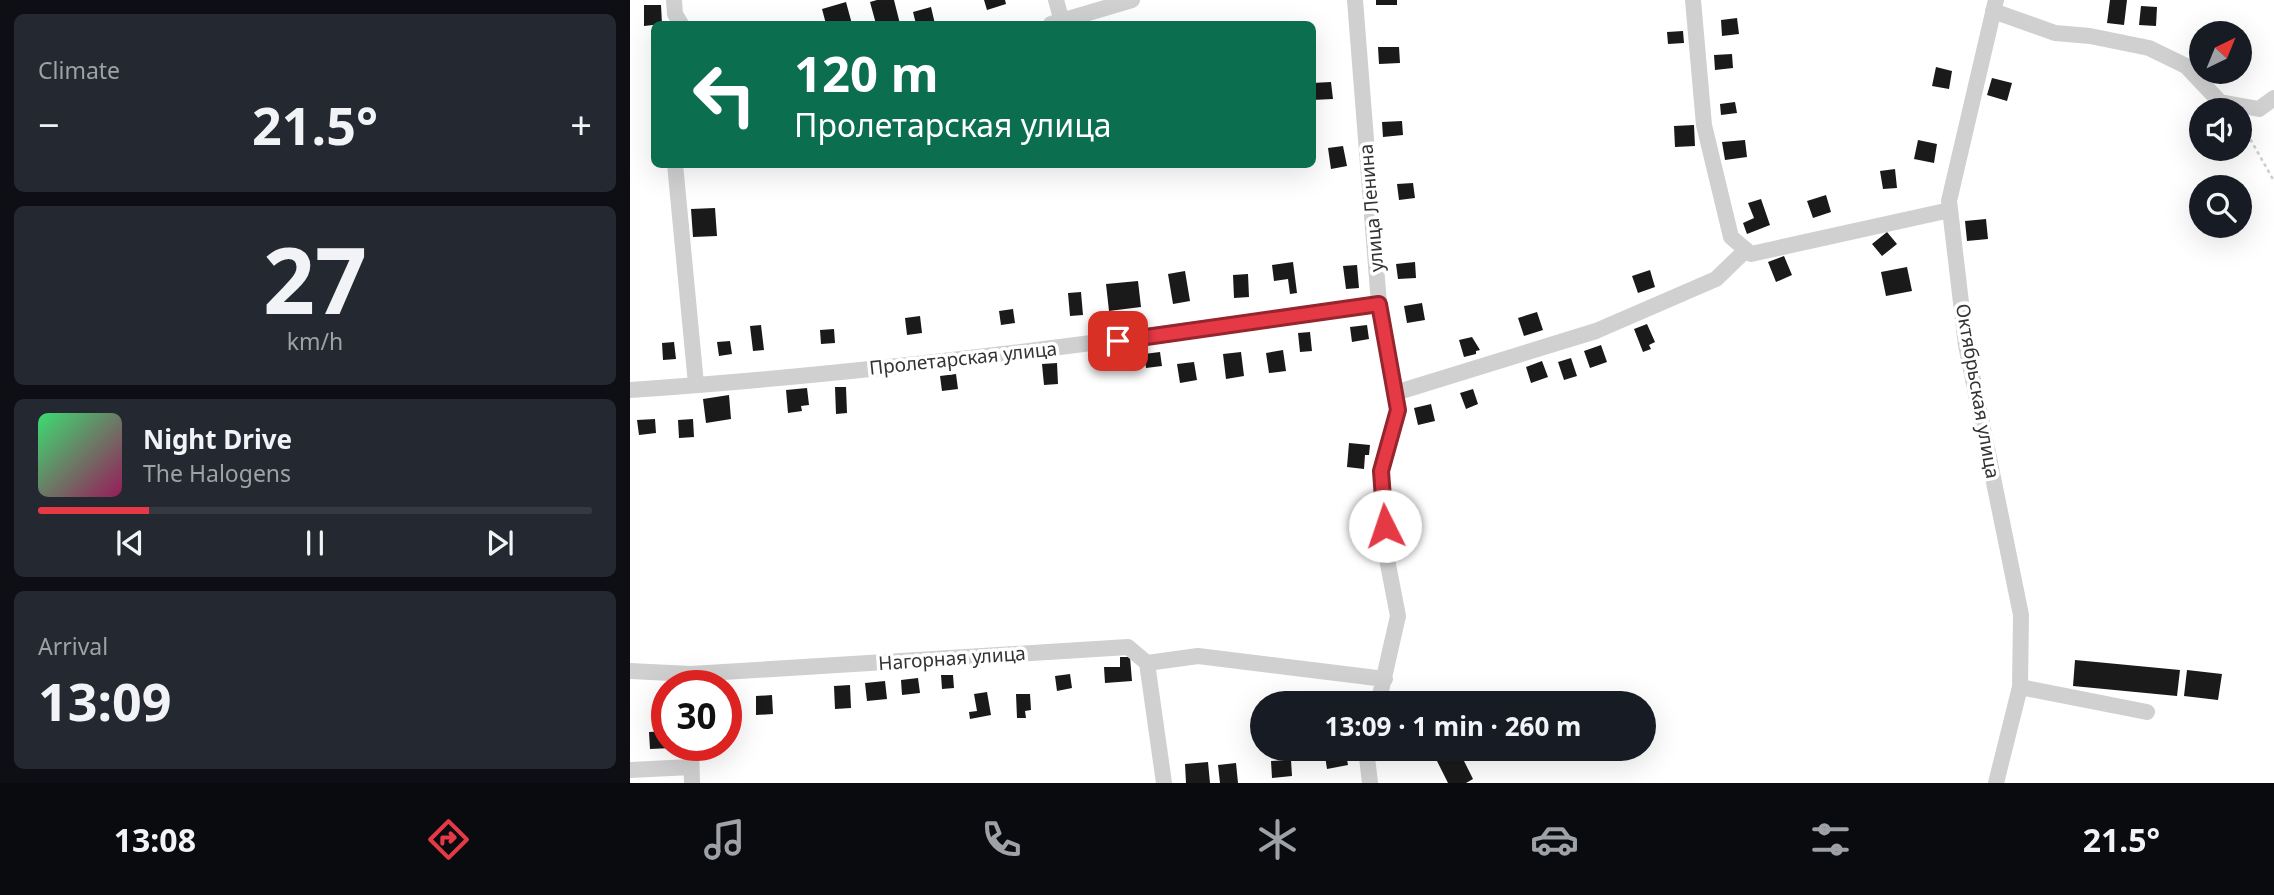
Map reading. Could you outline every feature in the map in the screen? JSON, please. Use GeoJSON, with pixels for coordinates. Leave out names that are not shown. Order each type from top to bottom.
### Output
{"type":"FeatureCollection","features":[{"type":"Feature","properties":{"kind":"street"},"geometry":{"type":"LineString","coordinates":[[674,0],[675,14],[679,21]]}},
{"type":"Feature","properties":{"kind":"street"},"geometry":{"type":"LineString","coordinates":[[1056,0],[1057,21]]}},
{"type":"Feature","properties":{"kind":"street"},"geometry":{"type":"LineString","coordinates":[[1064,21],[1132,0]]}},
{"type":"Feature","properties":{"kind":"street","name":"улица Ленина"},"geometry":{"type":"LineString","coordinates":[[1355,0],[1379,304],[1398,410],[1381,471],[1386,554],[1398,617],[1382,691]]}},
{"type":"Feature","properties":{"kind":"street"},"geometry":{"type":"LineString","coordinates":[[1693,0],[1704,125],[1731,237],[1746,250],[1751,254],[1950,210]]}},
{"type":"Feature","properties":{"kind":"street"},"geometry":{"type":"LineString","coordinates":[[1994,6],[2055,33],[2090,36],[2149,48],[2186,66],[2220,102],[2259,109],[2274,98]]}},
{"type":"Feature","properties":{"kind":"street","name":"Октябрьская улица"},"geometry":{"type":"LineString","coordinates":[[1994,6],[1948,201],[1966,345],[2021,615],[2020,687],[1996,783]]}},
{"type":"Feature","properties":{"kind":"street"},"geometry":{"type":"LineString","coordinates":[[675,168],[696,384]]}},
{"type":"Feature","properties":{"kind":"street"},"geometry":{"type":"LineString","coordinates":[[1395,393],[1596,331],[1716,279],[1746,250]]}},
{"type":"Feature","properties":{"kind":"street","name":"Пролетарская улица"},"geometry":{"type":"LineString","coordinates":[[630,390],[882,367],[1118,341],[1379,304]]}},
{"type":"Feature","properties":{"kind":"street","name":"Нагорная улица"},"geometry":{"type":"LineString","coordinates":[[742,676],[1128,647],[1147,663]]}},
{"type":"Feature","properties":{"kind":"street"},"geometry":{"type":"LineString","coordinates":[[1164,783],[1147,663],[1198,656],[1385,679]]}},
{"type":"Feature","properties":{"kind":"street","name":"Нагорная улица"},"geometry":{"type":"LineString","coordinates":[[630,671],[651,674]]}},
{"type":"Feature","properties":{"kind":"street"},"geometry":{"type":"LineString","coordinates":[[2020,687],[2147,712]]}},
{"type":"Feature","properties":{"kind":"street"},"geometry":{"type":"LineString","coordinates":[[1367,761],[1370,783]]}},
{"type":"Feature","properties":{"kind":"street"},"geometry":{"type":"LineString","coordinates":[[630,770],[692,775]]}},
{"type":"Feature","properties":{"kind":"path"},"geometry":{"type":"LineString","coordinates":[[2252,142],[2274,181]]}},
{"type":"Feature","properties":{"kind":"building"},"geometry":{"type":"Polygon","coordinates":[[[894,0],[899,21],[875,21],[870,2],[894,0]]]}},
{"type":"Feature","properties":{"kind":"building"},"geometry":{"type":"Polygon","coordinates":[[[984,0],[1005,0],[1006,4],[987,10],[984,0]]]}},
{"type":"Feature","properties":{"kind":"building"},"geometry":{"type":"Polygon","coordinates":[[[1376,0],[1397,0],[1397,5],[1376,5],[1376,0]]]}},
{"type":"Feature","properties":{"kind":"building"},"geometry":{"type":"Polygon","coordinates":[[[2110,0],[2127,0],[2124,25],[2107,23],[2110,0]]]}},
{"type":"Feature","properties":{"kind":"building"},"geometry":{"type":"Polygon","coordinates":[[[846,2],[851,21],[825,21],[822,9],[846,2]]]}},
{"type":"Feature","properties":{"kind":"building"},"geometry":{"type":"Polygon","coordinates":[[[644,5],[661,5],[662,21],[651,21],[651,25],[644,26],[644,5]]]}},
{"type":"Feature","properties":{"kind":"building"},"geometry":{"type":"Polygon","coordinates":[[[2141,6],[2157,7],[2156,26],[2139,25],[2141,6]]]}},
{"type":"Feature","properties":{"kind":"building"},"geometry":{"type":"Polygon","coordinates":[[[931,7],[934,21],[915,21],[913,12],[931,7]]]}},
{"type":"Feature","properties":{"kind":"building"},"geometry":{"type":"Polygon","coordinates":[[[1737,18],[1739,34],[1722,36],[1721,20],[1737,18]]]}},
{"type":"Feature","properties":{"kind":"building"},"geometry":{"type":"Polygon","coordinates":[[[1683,31],[1684,43],[1668,44],[1667,32],[1683,31]]]}},
{"type":"Feature","properties":{"kind":"building"},"geometry":{"type":"Polygon","coordinates":[[[1378,47],[1399,47],[1400,63],[1379,64],[1378,47]]]}},
{"type":"Feature","properties":{"kind":"building"},"geometry":{"type":"Polygon","coordinates":[[[1732,54],[1733,68],[1715,70],[1714,55],[1732,54]]]}},
{"type":"Feature","properties":{"kind":"building"},"geometry":{"type":"Polygon","coordinates":[[[1936,67],[1952,71],[1949,89],[1932,86],[1936,67]]]}},
{"type":"Feature","properties":{"kind":"building"},"geometry":{"type":"Polygon","coordinates":[[[1992,78],[2012,83],[2007,101],[1987,95],[1992,78]]]}},
{"type":"Feature","properties":{"kind":"building"},"geometry":{"type":"Polygon","coordinates":[[[1331,82],[1333,99],[1316,100],[1316,83],[1331,82]]]}},
{"type":"Feature","properties":{"kind":"building"},"geometry":{"type":"Polygon","coordinates":[[[1735,102],[1737,113],[1721,115],[1720,104],[1735,102]]]}},
{"type":"Feature","properties":{"kind":"building"},"geometry":{"type":"Polygon","coordinates":[[[1402,121],[1403,135],[1383,137],[1382,122],[1402,121]]]}},
{"type":"Feature","properties":{"kind":"building"},"geometry":{"type":"Polygon","coordinates":[[[1694,125],[1695,146],[1675,147],[1674,126],[1694,125]]]}},
{"type":"Feature","properties":{"kind":"building"},"geometry":{"type":"Polygon","coordinates":[[[1745,140],[1747,157],[1725,160],[1722,142],[1745,140]]]}},
{"type":"Feature","properties":{"kind":"building"},"geometry":{"type":"Polygon","coordinates":[[[1918,140],[1937,144],[1934,163],[1914,159],[1918,140]]]}},
{"type":"Feature","properties":{"kind":"building"},"geometry":{"type":"Polygon","coordinates":[[[1343,146],[1347,166],[1331,169],[1328,148],[1343,146]]]}},
{"type":"Feature","properties":{"kind":"building"},"geometry":{"type":"Polygon","coordinates":[[[1895,169],[1897,188],[1883,189],[1880,171],[1895,169]]]}},
{"type":"Feature","properties":{"kind":"building"},"geometry":{"type":"Polygon","coordinates":[[[1413,183],[1415,198],[1399,200],[1397,184],[1413,183]]]}},
{"type":"Feature","properties":{"kind":"building"},"geometry":{"type":"Polygon","coordinates":[[[1826,195],[1831,212],[1813,218],[1807,201],[1826,195]]]}},
{"type":"Feature","properties":{"kind":"building"},"geometry":{"type":"Polygon","coordinates":[[[1761,199],[1770,225],[1747,234],[1743,223],[1754,218],[1748,203],[1761,199]]]}},
{"type":"Feature","properties":{"kind":"building"},"geometry":{"type":"Polygon","coordinates":[[[715,208],[717,236],[693,237],[691,209],[715,208]]]}},
{"type":"Feature","properties":{"kind":"building"},"geometry":{"type":"Polygon","coordinates":[[[1986,219],[1988,239],[1967,241],[1965,221],[1986,219]]]}},
{"type":"Feature","properties":{"kind":"building"},"geometry":{"type":"Polygon","coordinates":[[[1887,232],[1897,244],[1882,256],[1872,244],[1887,232]]]}},
{"type":"Feature","properties":{"kind":"building"},"geometry":{"type":"Polygon","coordinates":[[[1784,256],[1792,275],[1776,282],[1768,262],[1784,256]]]}},
{"type":"Feature","properties":{"kind":"building"},"geometry":{"type":"Polygon","coordinates":[[[1293,262],[1297,293],[1290,294],[1288,279],[1274,281],[1272,265],[1293,262]]]}},
{"type":"Feature","properties":{"kind":"building"},"geometry":{"type":"Polygon","coordinates":[[[1415,262],[1416,278],[1398,279],[1396,264],[1415,262]]]}},
{"type":"Feature","properties":{"kind":"building"},"geometry":{"type":"Polygon","coordinates":[[[1357,265],[1359,288],[1346,289],[1343,266],[1357,265]]]}},
{"type":"Feature","properties":{"kind":"building"},"geometry":{"type":"Polygon","coordinates":[[[1907,267],[1912,291],[1886,296],[1881,272],[1907,267]]]}},
{"type":"Feature","properties":{"kind":"building"},"geometry":{"type":"Polygon","coordinates":[[[1650,270],[1655,287],[1638,293],[1632,276],[1650,270]]]}},
{"type":"Feature","properties":{"kind":"building"},"geometry":{"type":"Polygon","coordinates":[[[1185,271],[1190,301],[1173,304],[1168,274],[1185,271]]]}},
{"type":"Feature","properties":{"kind":"building"},"geometry":{"type":"Polygon","coordinates":[[[1248,274],[1249,297],[1234,298],[1233,275],[1248,274]]]}},
{"type":"Feature","properties":{"kind":"building"},"geometry":{"type":"Polygon","coordinates":[[[1138,281],[1141,307],[1109,311],[1106,284],[1138,281]]]}},
{"type":"Feature","properties":{"kind":"building"},"geometry":{"type":"Polygon","coordinates":[[[1081,292],[1083,315],[1070,316],[1068,293],[1081,292]]]}},
{"type":"Feature","properties":{"kind":"building"},"geometry":{"type":"Polygon","coordinates":[[[1422,303],[1425,320],[1407,323],[1404,306],[1422,303]]]}},
{"type":"Feature","properties":{"kind":"building"},"geometry":{"type":"Polygon","coordinates":[[[1013,309],[1015,323],[1001,325],[999,311],[1013,309]]]}},
{"type":"Feature","properties":{"kind":"building"},"geometry":{"type":"Polygon","coordinates":[[[1537,312],[1543,330],[1524,336],[1518,318],[1537,312]]]}},
{"type":"Feature","properties":{"kind":"building"},"geometry":{"type":"Polygon","coordinates":[[[920,316],[922,333],[907,335],[905,318],[920,316]]]}},
{"type":"Feature","properties":{"kind":"building"},"geometry":{"type":"Polygon","coordinates":[[[1647,324],[1655,342],[1649,345],[1651,349],[1643,352],[1634,329],[1647,324]]]}},
{"type":"Feature","properties":{"kind":"building"},"geometry":{"type":"Polygon","coordinates":[[[761,325],[764,350],[753,351],[750,326],[761,325]]]}},
{"type":"Feature","properties":{"kind":"building"},"geometry":{"type":"Polygon","coordinates":[[[1367,325],[1369,339],[1352,342],[1350,327],[1367,325]]]}},
{"type":"Feature","properties":{"kind":"building"},"geometry":{"type":"Polygon","coordinates":[[[834,329],[835,343],[821,344],[820,330],[834,329]]]}},
{"type":"Feature","properties":{"kind":"building"},"geometry":{"type":"Polygon","coordinates":[[[1310,332],[1312,351],[1300,352],[1298,333],[1310,332]]]}},
{"type":"Feature","properties":{"kind":"building"},"geometry":{"type":"Polygon","coordinates":[[[1472,337],[1480,350],[1464,357],[1459,340],[1472,337]]]}},
{"type":"Feature","properties":{"kind":"building"},"geometry":{"type":"Polygon","coordinates":[[[730,341],[732,354],[719,356],[717,342],[730,341]]]}},
{"type":"Feature","properties":{"kind":"building"},"geometry":{"type":"Polygon","coordinates":[[[674,342],[676,359],[663,360],[662,343],[674,342]]]}},
{"type":"Feature","properties":{"kind":"building"},"geometry":{"type":"Polygon","coordinates":[[[1601,345],[1607,362],[1590,368],[1584,351],[1601,345]]]}},
{"type":"Feature","properties":{"kind":"building"},"geometry":{"type":"Polygon","coordinates":[[[1283,350],[1286,371],[1269,373],[1266,353],[1283,350]]]}},
{"type":"Feature","properties":{"kind":"building"},"geometry":{"type":"Polygon","coordinates":[[[1160,352],[1162,366],[1146,368],[1144,354],[1160,352]]]}},
{"type":"Feature","properties":{"kind":"building"},"geometry":{"type":"Polygon","coordinates":[[[1241,352],[1244,376],[1226,379],[1223,354],[1241,352]]]}},
{"type":"Feature","properties":{"kind":"building"},"geometry":{"type":"Polygon","coordinates":[[[1571,358],[1577,376],[1564,380],[1558,362],[1571,358]]]}},
{"type":"Feature","properties":{"kind":"building"},"geometry":{"type":"Polygon","coordinates":[[[1542,361],[1548,377],[1531,383],[1526,367],[1542,361]]]}},
{"type":"Feature","properties":{"kind":"building"},"geometry":{"type":"Polygon","coordinates":[[[1194,362],[1197,380],[1180,383],[1177,364],[1194,362]]]}},
{"type":"Feature","properties":{"kind":"building"},"geometry":{"type":"Polygon","coordinates":[[[1057,363],[1058,384],[1044,385],[1042,364],[1057,363]]]}},
{"type":"Feature","properties":{"kind":"building"},"geometry":{"type":"Polygon","coordinates":[[[956,374],[958,389],[942,391],[940,376],[956,374]]]}},
{"type":"Feature","properties":{"kind":"building"},"geometry":{"type":"Polygon","coordinates":[[[835,387],[846,387],[847,413],[836,414],[835,387]]]}},
{"type":"Feature","properties":{"kind":"building"},"geometry":{"type":"Polygon","coordinates":[[[807,388],[809,405],[801,406],[802,411],[788,413],[786,390],[807,388]]]}},
{"type":"Feature","properties":{"kind":"building"},"geometry":{"type":"Polygon","coordinates":[[[1473,389],[1478,404],[1466,409],[1460,393],[1473,389]]]}},
{"type":"Feature","properties":{"kind":"building"},"geometry":{"type":"Polygon","coordinates":[[[729,395],[731,419],[706,423],[703,399],[729,395]]]}},
{"type":"Feature","properties":{"kind":"building"},"geometry":{"type":"Polygon","coordinates":[[[1431,404],[1435,421],[1418,425],[1414,408],[1431,404]]]}},
{"type":"Feature","properties":{"kind":"building"},"geometry":{"type":"Polygon","coordinates":[[[655,419],[656,433],[639,435],[637,420],[655,419]]]}},
{"type":"Feature","properties":{"kind":"building"},"geometry":{"type":"Polygon","coordinates":[[[693,419],[694,437],[679,438],[678,420],[693,419]]]}},
{"type":"Feature","properties":{"kind":"building"},"geometry":{"type":"Polygon","coordinates":[[[1349,443],[1370,445],[1369,455],[1365,455],[1364,469],[1347,467],[1349,443]]]}},
{"type":"Feature","properties":{"kind":"building"},"geometry":{"type":"Polygon","coordinates":[[[1120,657],[1130,657],[1132,681],[1105,683],[1104,667],[1120,667],[1120,657]]]}},
{"type":"Feature","properties":{"kind":"building"},"geometry":{"type":"Polygon","coordinates":[[[2075,660],[2180,670],[2177,696],[2073,686],[2075,660]]]}},
{"type":"Feature","properties":{"kind":"building"},"geometry":{"type":"Polygon","coordinates":[[[2187,670],[2222,674],[2218,700],[2184,696],[2187,670]]]}},
{"type":"Feature","properties":{"kind":"building"},"geometry":{"type":"Polygon","coordinates":[[[1070,674],[1072,688],[1057,691],[1055,676],[1070,674]]]}},
{"type":"Feature","properties":{"kind":"building"},"geometry":{"type":"Polygon","coordinates":[[[941,675],[953,675],[954,688],[942,689],[941,675]]]}},
{"type":"Feature","properties":{"kind":"building"},"geometry":{"type":"Polygon","coordinates":[[[918,678],[920,693],[902,695],[901,680],[918,678]]]}},
{"type":"Feature","properties":{"kind":"building"},"geometry":{"type":"Polygon","coordinates":[[[885,681],[887,699],[867,701],[865,683],[885,681]]]}},
{"type":"Feature","properties":{"kind":"building"},"geometry":{"type":"Polygon","coordinates":[[[850,685],[851,708],[835,709],[834,686],[850,685]]]}},
{"type":"Feature","properties":{"kind":"building"},"geometry":{"type":"Polygon","coordinates":[[[987,692],[991,715],[970,719],[969,712],[977,711],[974,694],[987,692]]]}},
{"type":"Feature","properties":{"kind":"building"},"geometry":{"type":"Polygon","coordinates":[[[1016,694],[1030,694],[1031,710],[1025,711],[1026,718],[1017,718],[1016,694]]]}},
{"type":"Feature","properties":{"kind":"building"},"geometry":{"type":"Polygon","coordinates":[[[772,695],[773,714],[756,715],[756,696],[772,695]]]}},
{"type":"Feature","properties":{"kind":"building"},"geometry":{"type":"Polygon","coordinates":[[[1271,761],[1291,761],[1292,776],[1272,778],[1271,761]]]}},
{"type":"Feature","properties":{"kind":"building"},"geometry":{"type":"Polygon","coordinates":[[[1326,761],[1347,761],[1348,765],[1327,769],[1326,761]]]}},
{"type":"Feature","properties":{"kind":"building"},"geometry":{"type":"Polygon","coordinates":[[[1437,761],[1464,761],[1473,779],[1466,783],[1448,783],[1437,761]]]}},
{"type":"Feature","properties":{"kind":"building"},"geometry":{"type":"Polygon","coordinates":[[[1208,762],[1210,783],[1186,783],[1185,764],[1208,762]]]}},
{"type":"Feature","properties":{"kind":"building"},"geometry":{"type":"Polygon","coordinates":[[[1236,763],[1238,783],[1220,783],[1218,765],[1236,763]]]}},
{"type":"Feature","properties":{"kind":"route"},"geometry":{"type":"LineString","coordinates":[[1118,341],[1379,304],[1398,410],[1381,471],[1385,526]]}}]}
